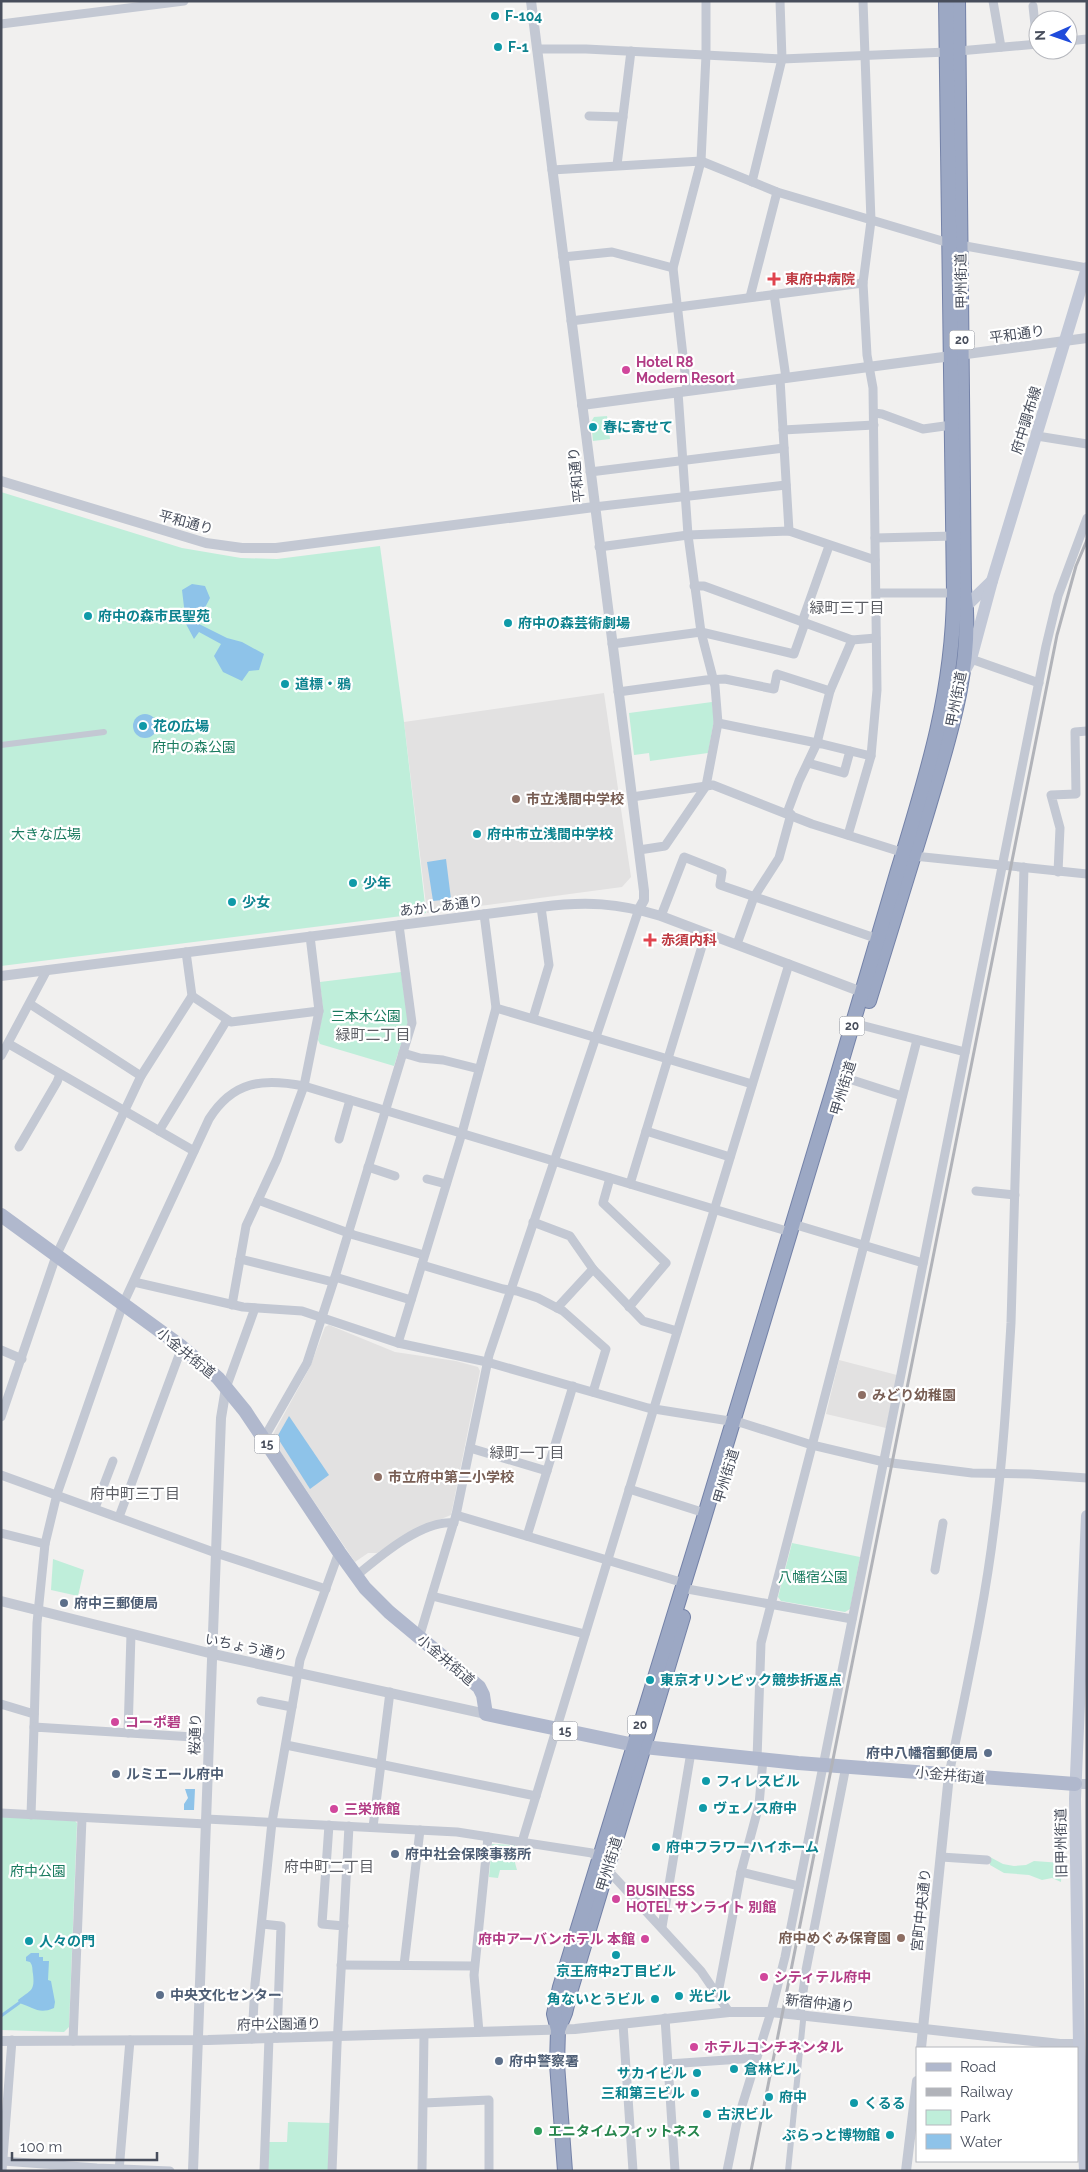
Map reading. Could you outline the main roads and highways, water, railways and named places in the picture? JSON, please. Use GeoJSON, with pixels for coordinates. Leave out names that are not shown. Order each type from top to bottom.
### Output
{"type":"FeatureCollection","features":[{"type":"Feature","properties":{"kind":"highway","name":"甲州街道"},"geometry":{"type":"LineString","coordinates":[[946,1],[953,52]]}},
{"type":"Feature","properties":{"kind":"highway","name":"甲州街道"},"geometry":{"type":"LineString","coordinates":[[565,2171],[558,2064],[558,2030],[554,2014],[557,2000],[603,1863],[639,1746],[909,854],[941,717],[951,660],[959,591],[953,52],[958,1]]}},
{"type":"Feature","properties":{"kind":"highway","name":"甲州街道"},"geometry":{"type":"LineString","coordinates":[[867,994],[878,939],[944,756],[965,652],[966,604],[959,591],[954,536],[952,425],[956,356]]}},
{"type":"Feature","properties":{"kind":"highway","name":"甲州街道"},"geometry":{"type":"LineString","coordinates":[[795,1227],[846,1078],[857,1024]]}},
{"type":"Feature","properties":{"kind":"highway","name":"甲州街道"},"geometry":{"type":"LineString","coordinates":[[686,1587],[705,1513],[737,1422]]}},
{"type":"Feature","properties":{"kind":"main road","name":"府中調布線"},"geometry":{"type":"LineString","coordinates":[[961,679],[971,659],[992,581],[1087,268]]}},
{"type":"Feature","properties":{"kind":"main road"},"geometry":{"type":"LineString","coordinates":[[954,627],[957,617],[966,604],[992,581]]}},
{"type":"Feature","properties":{"kind":"main road"},"geometry":{"type":"LineString","coordinates":[[959,591],[974,594],[981,592]]}},
{"type":"Feature","properties":{"kind":"main road","name":"小金井街道"},"geometry":{"type":"LineString","coordinates":[[1,1215],[208,1368],[245,1411],[356,1576],[389,1612],[479,1687],[483,1695],[486,1714],[639,1746],[760,1759],[1081,1784]]}},
{"type":"Feature","properties":{"kind":"main road","name":"旧甲州街道"},"geometry":{"type":"LineString","coordinates":[[1085,2171],[1079,2044],[1081,1784],[1087,1516]]}},
{"type":"Feature","properties":{"kind":"water"},"geometry":{"type":"Polygon","coordinates":[[[192,584],[205,586],[210,598],[197,623],[227,638],[242,642],[264,654],[259,670],[249,671],[242,681],[223,672],[214,656],[221,644],[199,632],[194,639],[186,624],[182,590],[192,584]]]}},
{"type":"Feature","properties":{"kind":"water"},"geometry":{"type":"Polygon","coordinates":[[[145,714],[154,717],[157,726],[154,735],[145,738],[136,735],[133,726],[136,717],[145,714]]]}},
{"type":"Feature","properties":{"kind":"water"},"geometry":{"type":"Polygon","coordinates":[[[446,859],[451,899],[433,901],[427,862],[446,859]]]}},
{"type":"Feature","properties":{"kind":"water"},"geometry":{"type":"Polygon","coordinates":[[[289,1416],[329,1475],[310,1489],[277,1437],[289,1416]]]}},
{"type":"Feature","properties":{"kind":"water"},"geometry":{"type":"Polygon","coordinates":[[[185,1789],[195,1789],[194,1810],[184,1810],[184,1804],[188,1798],[185,1789]]]}},
{"type":"Feature","properties":{"kind":"water"},"geometry":{"type":"Polygon","coordinates":[[[31,1953],[39,1953],[39,1957],[43,1957],[43,1961],[49,1961],[48,1980],[51,1981],[55,2002],[54,2008],[49,2010],[36,2010],[19,2003],[18,2000],[33,1987],[32,1966],[30,1962],[26,1961],[26,1957],[31,1953]]]}},
{"type":"Feature","properties":{"kind":"waterway"},"geometry":{"type":"LineString","coordinates":[[1,2016],[19,2003]]}},
{"type":"Feature","properties":{"kind":"railway"},"geometry":{"type":"LineString","coordinates":[[751,2171],[1057,635],[1076,566],[1087,540]]}},
{"type":"Feature","properties":{"kind":"place","name":"F-104"},"geometry":{"type":"Point","coordinates":[495,16]}},
{"type":"Feature","properties":{"kind":"place","name":"F-1"},"geometry":{"type":"Point","coordinates":[498,47]}},
{"type":"Feature","properties":{"kind":"place","name":"東府中病院"},"geometry":{"type":"Point","coordinates":[774,279]}},
{"type":"Feature","properties":{"kind":"place","name":"Hotel R8 Modern Resort"},"geometry":{"type":"Point","coordinates":[626,370]}},
{"type":"Feature","properties":{"kind":"place","name":"春に寄せて"},"geometry":{"type":"Point","coordinates":[593,427]}},
{"type":"Feature","properties":{"kind":"place","name":"府中の森市民聖苑"},"geometry":{"type":"Point","coordinates":[88,616]}},
{"type":"Feature","properties":{"kind":"place","name":"府中の森芸術劇場"},"geometry":{"type":"Point","coordinates":[508,623]}},
{"type":"Feature","properties":{"kind":"place","name":"道標・鴉"},"geometry":{"type":"Point","coordinates":[285,684]}},
{"type":"Feature","properties":{"kind":"place","name":"花の広場"},"geometry":{"type":"Point","coordinates":[143,726]}},
{"type":"Feature","properties":{"kind":"place","name":"市立浅間中学校"},"geometry":{"type":"Point","coordinates":[516,799]}},
{"type":"Feature","properties":{"kind":"place","name":"府中市立浅間中学校"},"geometry":{"type":"Point","coordinates":[477,834]}},
{"type":"Feature","properties":{"kind":"place","name":"少年"},"geometry":{"type":"Point","coordinates":[353,883]}},
{"type":"Feature","properties":{"kind":"place","name":"少女"},"geometry":{"type":"Point","coordinates":[232,902]}},
{"type":"Feature","properties":{"kind":"place","name":"赤須内科"},"geometry":{"type":"Point","coordinates":[650,940]}},
{"type":"Feature","properties":{"kind":"place","name":"みどり幼稚園"},"geometry":{"type":"Point","coordinates":[862,1395]}},
{"type":"Feature","properties":{"kind":"place","name":"市立府中第二小学校"},"geometry":{"type":"Point","coordinates":[378,1477]}},
{"type":"Feature","properties":{"kind":"place","name":"府中三郵便局"},"geometry":{"type":"Point","coordinates":[64,1603]}},
{"type":"Feature","properties":{"kind":"place","name":"東京オリンピック競歩折返点"},"geometry":{"type":"Point","coordinates":[650,1680]}},
{"type":"Feature","properties":{"kind":"place","name":"コーポ碧"},"geometry":{"type":"Point","coordinates":[115,1722]}},
{"type":"Feature","properties":{"kind":"place","name":"府中八幡宿郵便局"},"geometry":{"type":"Point","coordinates":[988,1753]}},
{"type":"Feature","properties":{"kind":"place","name":"ルミエール府中"},"geometry":{"type":"Point","coordinates":[116,1774]}},
{"type":"Feature","properties":{"kind":"place","name":"フィレスビル"},"geometry":{"type":"Point","coordinates":[706,1781]}},
{"type":"Feature","properties":{"kind":"place","name":"ヴェノス府中"},"geometry":{"type":"Point","coordinates":[703,1808]}},
{"type":"Feature","properties":{"kind":"place","name":"三栄旅館"},"geometry":{"type":"Point","coordinates":[334,1809]}},
{"type":"Feature","properties":{"kind":"place","name":"府中フラワーハイホーム"},"geometry":{"type":"Point","coordinates":[656,1847]}},
{"type":"Feature","properties":{"kind":"place","name":"府中社会保険事務所"},"geometry":{"type":"Point","coordinates":[395,1854]}},
{"type":"Feature","properties":{"kind":"place","name":"BUSINESS HOTEL サンライト 別館"},"geometry":{"type":"Point","coordinates":[616,1899]}},
{"type":"Feature","properties":{"kind":"place","name":"府中めぐみ保育園"},"geometry":{"type":"Point","coordinates":[901,1938]}},
{"type":"Feature","properties":{"kind":"place","name":"府中アーバンホテル 本館"},"geometry":{"type":"Point","coordinates":[645,1939]}},
{"type":"Feature","properties":{"kind":"place","name":"人々の門"},"geometry":{"type":"Point","coordinates":[29,1941]}},
{"type":"Feature","properties":{"kind":"place","name":"京王府中2丁目ビル"},"geometry":{"type":"Point","coordinates":[616,1955]}},
{"type":"Feature","properties":{"kind":"place","name":"シティテル府中"},"geometry":{"type":"Point","coordinates":[764,1977]}},
{"type":"Feature","properties":{"kind":"place","name":"中央文化センター"},"geometry":{"type":"Point","coordinates":[160,1995]}},
{"type":"Feature","properties":{"kind":"place","name":"光ビル"},"geometry":{"type":"Point","coordinates":[679,1996]}},
{"type":"Feature","properties":{"kind":"place","name":"角ないとうビル"},"geometry":{"type":"Point","coordinates":[655,1999]}},
{"type":"Feature","properties":{"kind":"place","name":"ホテルコンチネンタル"},"geometry":{"type":"Point","coordinates":[694,2047]}},
{"type":"Feature","properties":{"kind":"place","name":"府中警察署"},"geometry":{"type":"Point","coordinates":[499,2061]}},
{"type":"Feature","properties":{"kind":"place","name":"倉林ビル"},"geometry":{"type":"Point","coordinates":[734,2069]}},
{"type":"Feature","properties":{"kind":"place","name":"サカイビル"},"geometry":{"type":"Point","coordinates":[697,2073]}},
{"type":"Feature","properties":{"kind":"place","name":"三和第三ビル"},"geometry":{"type":"Point","coordinates":[695,2093]}},
{"type":"Feature","properties":{"kind":"place","name":"府中"},"geometry":{"type":"Point","coordinates":[769,2097]}},
{"type":"Feature","properties":{"kind":"place","name":"くるる"},"geometry":{"type":"Point","coordinates":[854,2103]}},
{"type":"Feature","properties":{"kind":"place","name":"古沢ビル"},"geometry":{"type":"Point","coordinates":[707,2114]}},
{"type":"Feature","properties":{"kind":"place","name":"エニタイムフィットネス"},"geometry":{"type":"Point","coordinates":[538,2131]}},
{"type":"Feature","properties":{"kind":"place","name":"ぷらっと博物館"},"geometry":{"type":"Point","coordinates":[890,2135]}},
{"type":"Feature","properties":{"kind":"district","name":"緑町三丁目"},"geometry":{"type":"Point","coordinates":[847,608]}},
{"type":"Feature","properties":{"kind":"district","name":"緑町二丁目"},"geometry":{"type":"Point","coordinates":[373,1035]}},
{"type":"Feature","properties":{"kind":"district","name":"緑町一丁目"},"geometry":{"type":"Point","coordinates":[527,1453]}},
{"type":"Feature","properties":{"kind":"district","name":"府中町三丁目"},"geometry":{"type":"Point","coordinates":[135,1494]}},
{"type":"Feature","properties":{"kind":"district","name":"府中町二丁目"},"geometry":{"type":"Point","coordinates":[329,1867]}},
{"type":"Feature","properties":{"kind":"park label","name":"府中の森公園"},"geometry":{"type":"Point","coordinates":[194,747]}},
{"type":"Feature","properties":{"kind":"park label","name":"大きな広場"},"geometry":{"type":"Point","coordinates":[46,834]}},
{"type":"Feature","properties":{"kind":"park label","name":"三本木公園"},"geometry":{"type":"Point","coordinates":[366,1016]}},
{"type":"Feature","properties":{"kind":"park label","name":"八幡宿公園"},"geometry":{"type":"Point","coordinates":[813,1577]}},
{"type":"Feature","properties":{"kind":"park label","name":"府中公園"},"geometry":{"type":"Point","coordinates":[38,1871]}}]}
